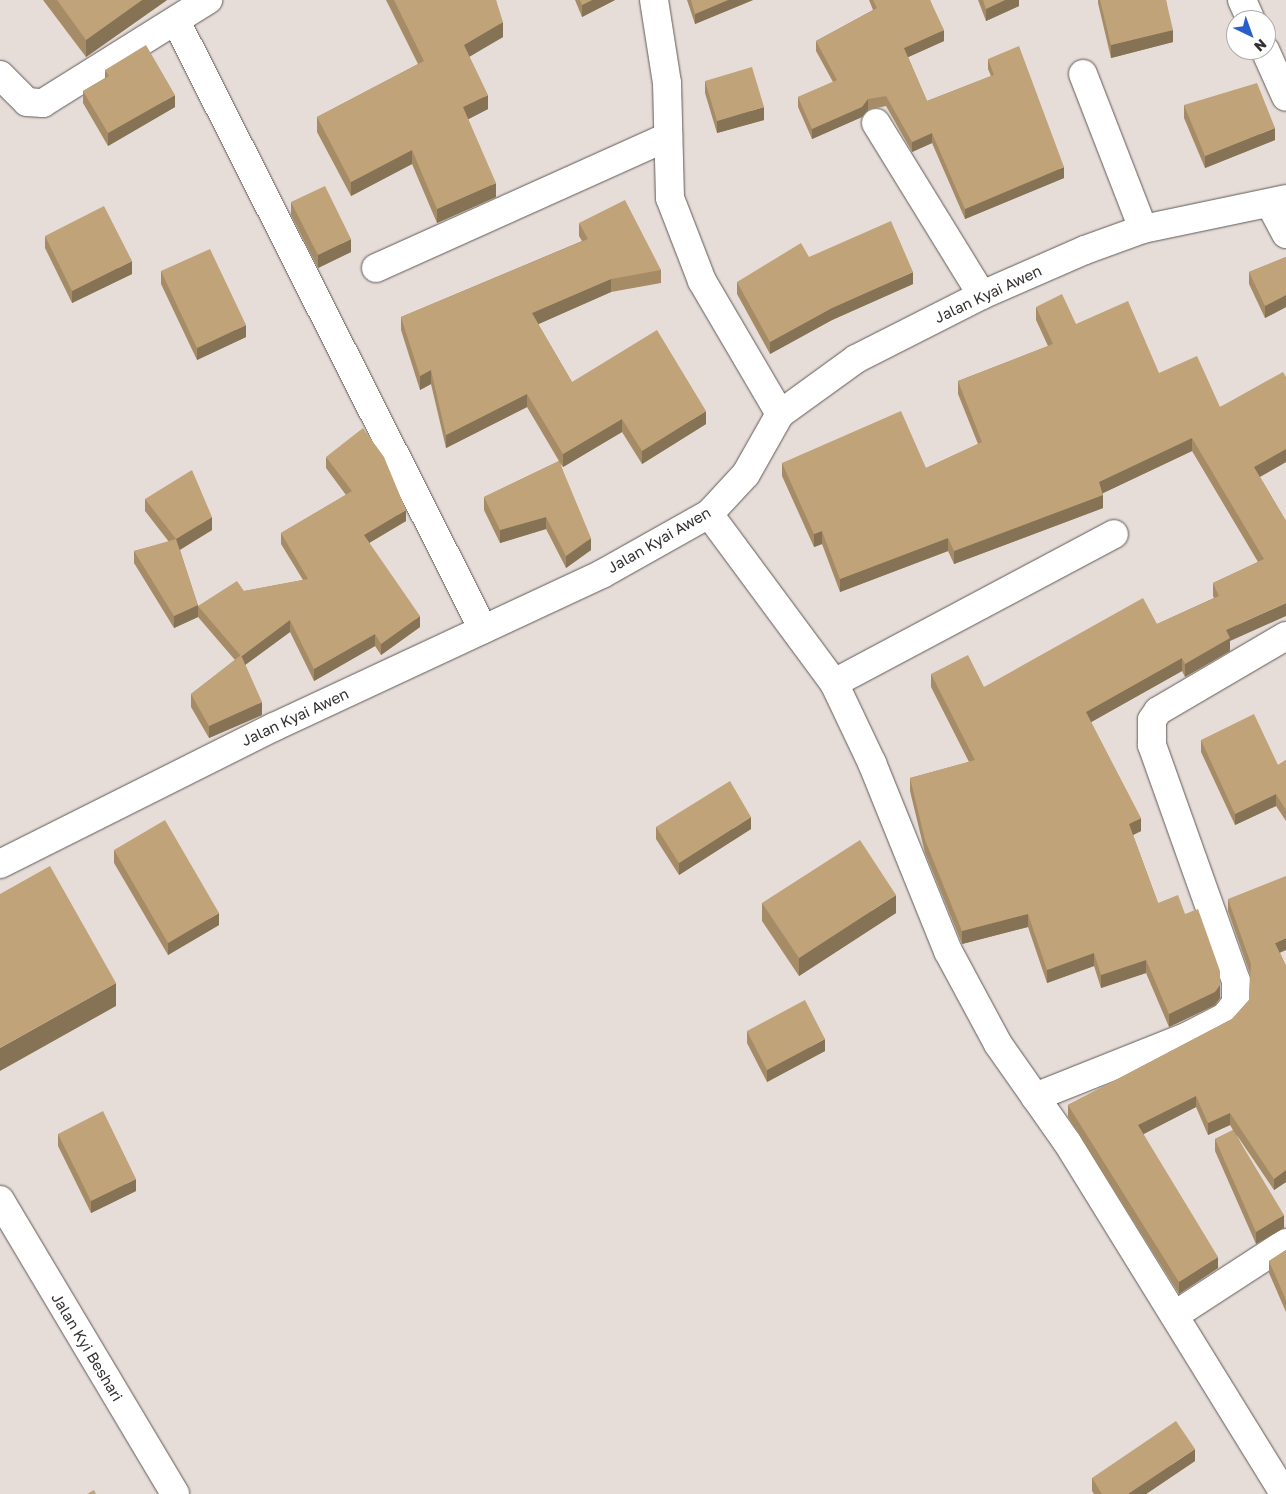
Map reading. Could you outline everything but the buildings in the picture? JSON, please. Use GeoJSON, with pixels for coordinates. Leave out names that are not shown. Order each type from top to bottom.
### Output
{"type":"FeatureCollection","features":[{"type":"Feature","properties":{"kind":"street"},"geometry":{"type":"LineString","coordinates":[[0,74],[26,102],[43,103],[177,23],[208,0]]}},
{"type":"Feature","properties":{"kind":"street"},"geometry":{"type":"LineString","coordinates":[[654,0],[667,83],[670,198],[702,281],[780,414]]}},
{"type":"Feature","properties":{"kind":"street"},"geometry":{"type":"LineString","coordinates":[[177,23],[483,629]]}},
{"type":"Feature","properties":{"kind":"street"},"geometry":{"type":"LineString","coordinates":[[1269,60],[1286,97]]}},
{"type":"Feature","properties":{"kind":"street"},"geometry":{"type":"LineString","coordinates":[[1083,74],[1143,229]]}},
{"type":"Feature","properties":{"kind":"street"},"geometry":{"type":"LineString","coordinates":[[876,124],[982,295]]}},
{"type":"Feature","properties":{"kind":"street"},"geometry":{"type":"LineString","coordinates":[[376,268],[668,137]]}},
{"type":"Feature","properties":{"kind":"street"},"geometry":{"type":"LineString","coordinates":[[1278,202],[1286,234]]}},
{"type":"Feature","properties":{"kind":"street","name":"Jalan Kyai Awen"},"geometry":{"type":"LineString","coordinates":[[0,864],[274,726],[602,574],[709,514],[746,474],[780,414],[856,359],[982,295],[1143,229],[1278,202]]}},
{"type":"Feature","properties":{"kind":"street"},"geometry":{"type":"LineString","coordinates":[[709,514],[834,683],[872,763],[948,950],[998,1044],[1035,1097],[1175,1315],[1284,1494]]}},
{"type":"Feature","properties":{"kind":"street"},"geometry":{"type":"LineString","coordinates":[[834,683],[1114,534]]}},
{"type":"Feature","properties":{"kind":"street"},"geometry":{"type":"LineString","coordinates":[[1035,1097],[1188,1036],[1225,1017],[1236,1003],[1236,981],[1152,745],[1152,720],[1158,711],[1286,636]]}},
{"type":"Feature","properties":{"kind":"street","name":"Jalan Kyi Beshari"},"geometry":{"type":"LineString","coordinates":[[0,1200],[175,1494]]}},
{"type":"Feature","properties":{"kind":"street"},"geometry":{"type":"LineString","coordinates":[[1175,1315],[1286,1243]]}}]}
